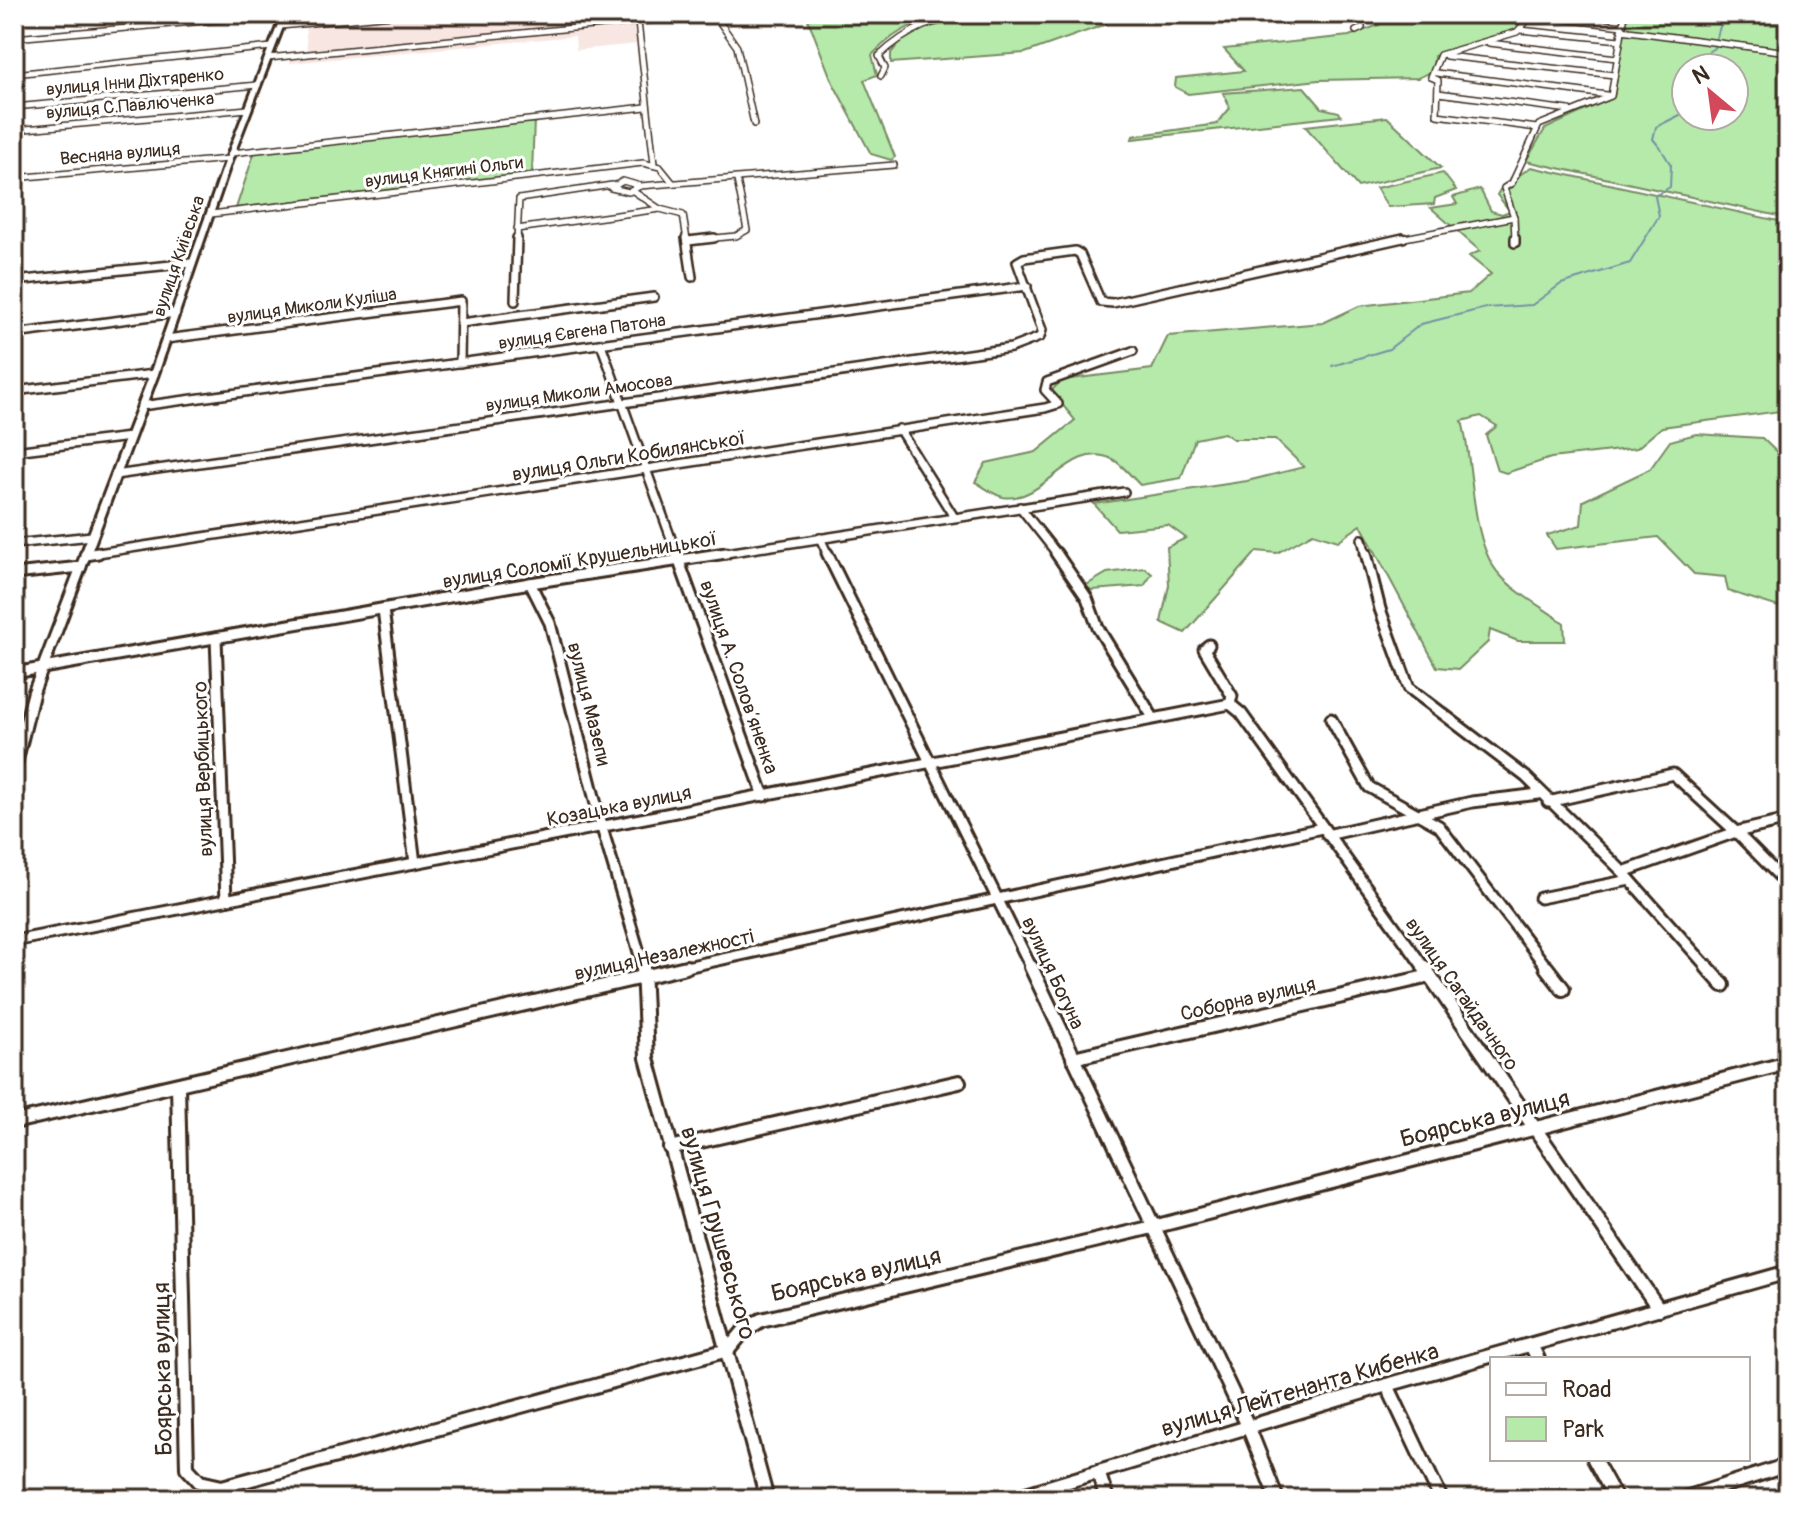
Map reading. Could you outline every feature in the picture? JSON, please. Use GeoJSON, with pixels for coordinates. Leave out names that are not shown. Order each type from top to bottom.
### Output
{"type":"FeatureCollection","features":[{"type":"Feature","properties":{"kind":"street"},"geometry":{"type":"LineString","coordinates":[[14,38],[285,14]]}},
{"type":"Feature","properties":{"kind":"street","name":"вулиця Київська"},"geometry":{"type":"LineString","coordinates":[[14,768],[43,667],[285,14]]}},
{"type":"Feature","properties":{"kind":"street"},"geometry":{"type":"LineString","coordinates":[[281,26],[402,14]]}},
{"type":"Feature","properties":{"kind":"street"},"geometry":{"type":"LineString","coordinates":[[268,58],[714,14],[737,47],[754,124]]}},
{"type":"Feature","properties":{"kind":"street"},"geometry":{"type":"LineString","coordinates":[[881,76],[885,68],[879,56],[903,32],[944,18],[974,14]]}},
{"type":"Feature","properties":{"kind":"street"},"geometry":{"type":"LineString","coordinates":[[1354,14],[1362,20],[1362,28],[1356,31]]}},
{"type":"Feature","properties":{"kind":"street"},"geometry":{"type":"LineString","coordinates":[[1520,30],[1528,14],[1788,52]]}},
{"type":"Feature","properties":{"kind":"street"},"geometry":{"type":"LineString","coordinates":[[1611,96],[1625,14]]}},
{"type":"Feature","properties":{"kind":"street"},"geometry":{"type":"LineString","coordinates":[[638,22],[654,164],[673,183]]}},
{"type":"Feature","properties":{"kind":"street"},"geometry":{"type":"LineString","coordinates":[[1440,55],[1520,30],[1620,40]]}},
{"type":"Feature","properties":{"kind":"street"},"geometry":{"type":"LineString","coordinates":[[1482,42],[1617,58]]}},
{"type":"Feature","properties":{"kind":"street"},"geometry":{"type":"LineString","coordinates":[[14,74],[272,47]]}},
{"type":"Feature","properties":{"kind":"street"},"geometry":{"type":"LineString","coordinates":[[1440,55],[1436,73],[1431,77],[1438,80],[1437,115],[1537,128],[1611,96]]}},
{"type":"Feature","properties":{"kind":"street"},"geometry":{"type":"LineString","coordinates":[[1440,55],[1614,75]]}},
{"type":"Feature","properties":{"kind":"street"},"geometry":{"type":"LineString","coordinates":[[1436,73],[1611,96]]}},
{"type":"Feature","properties":{"kind":"street","name":"вулиця Інни Діхтяренко"},"geometry":{"type":"LineString","coordinates":[[14,107],[258,85]]}},
{"type":"Feature","properties":{"kind":"street"},"geometry":{"type":"LineString","coordinates":[[1438,93],[1572,111]]}},
{"type":"Feature","properties":{"kind":"street","name":"Весняна вулиця"},"geometry":{"type":"LineString","coordinates":[[14,178],[646,107]]}},
{"type":"Feature","properties":{"kind":"street","name":"вулиця С.Павлюченка"},"geometry":{"type":"LineString","coordinates":[[14,130],[248,109]]}},
{"type":"Feature","properties":{"kind":"street"},"geometry":{"type":"LineString","coordinates":[[1515,243],[1514,217],[1504,188],[1512,183],[1537,128]]}},
{"type":"Feature","properties":{"kind":"street","name":"вулиця Княгині Ольги"},"geometry":{"type":"LineString","coordinates":[[211,214],[654,164]]}},
{"type":"Feature","properties":{"kind":"street"},"geometry":{"type":"LineString","coordinates":[[612,185],[617,192],[633,191],[640,186],[894,165]]}},
{"type":"Feature","properties":{"kind":"street"},"geometry":{"type":"LineString","coordinates":[[688,241],[736,236],[747,230],[737,180]]}},
{"type":"Feature","properties":{"kind":"street"},"geometry":{"type":"LineString","coordinates":[[515,301],[518,201],[523,197],[630,181],[640,186]]}},
{"type":"Feature","properties":{"kind":"street"},"geometry":{"type":"LineString","coordinates":[[633,191],[660,209],[683,215],[692,277]]}},
{"type":"Feature","properties":{"kind":"street"},"geometry":{"type":"LineString","coordinates":[[517,229],[660,209]]}},
{"type":"Feature","properties":{"kind":"street"},"geometry":{"type":"LineString","coordinates":[[1027,286],[1017,262],[1075,251],[1080,254],[1101,302],[1113,303],[1476,222],[1514,217]]}},
{"type":"Feature","properties":{"kind":"street"},"geometry":{"type":"LineString","coordinates":[[14,281],[191,263]]}},
{"type":"Feature","properties":{"kind":"street","name":"вулиця Миколи Амосова"},"geometry":{"type":"LineString","coordinates":[[115,475],[1011,348],[1040,337],[1042,330],[1027,286]]}},
{"type":"Feature","properties":{"kind":"street","name":"вулиця Євгена Патона"},"geometry":{"type":"LineString","coordinates":[[141,406],[1027,286]]}},
{"type":"Feature","properties":{"kind":"street"},"geometry":{"type":"LineString","coordinates":[[460,363],[461,323],[654,297]]}},
{"type":"Feature","properties":{"kind":"street","name":"вулиця Миколи Куліша"},"geometry":{"type":"LineString","coordinates":[[166,339],[461,301],[461,323]]}},
{"type":"Feature","properties":{"kind":"street"},"geometry":{"type":"LineString","coordinates":[[14,334],[176,313]]}},
{"type":"Feature","properties":{"kind":"street","name":"вулиця А. Соловʼяненка"},"geometry":{"type":"LineString","coordinates":[[601,344],[764,796]]}},
{"type":"Feature","properties":{"kind":"street","name":"вулиця Ольги Кобилянської"},"geometry":{"type":"LineString","coordinates":[[14,574],[1058,404],[1045,390],[1047,382],[1070,376],[1105,355],[1133,351]]}},
{"type":"Feature","properties":{"kind":"street"},"geometry":{"type":"LineString","coordinates":[[14,391],[154,374]]}},
{"type":"Feature","properties":{"kind":"street"},"geometry":{"type":"LineString","coordinates":[[899,429],[954,517]]}},
{"type":"Feature","properties":{"kind":"street"},"geometry":{"type":"LineString","coordinates":[[14,451],[130,437]]}},
{"type":"Feature","properties":{"kind":"street","name":"вулиця Соломії Крушельницької"},"geometry":{"type":"LineString","coordinates":[[14,673],[530,583],[1124,492]]}},
{"type":"Feature","properties":{"kind":"street"},"geometry":{"type":"LineString","coordinates":[[1020,507],[1086,597],[1096,614],[1098,628],[1152,716]]}},
{"type":"Feature","properties":{"kind":"street"},"geometry":{"type":"LineString","coordinates":[[14,544],[92,536]]}},
{"type":"Feature","properties":{"kind":"street","name":"вулиця Богуна"},"geometry":{"type":"LineString","coordinates":[[820,538],[999,900],[1248,1426],[1277,1499]]}},
{"type":"Feature","properties":{"kind":"street"},"geometry":{"type":"LineString","coordinates":[[1362,539],[1380,609],[1409,688],[1526,777],[1539,794],[1626,876],[1723,985]]}},
{"type":"Feature","properties":{"kind":"street","name":"вулиця Мазепи"},"geometry":{"type":"LineString","coordinates":[[530,583],[550,623],[602,828],[646,976]]}},
{"type":"Feature","properties":{"kind":"street"},"geometry":{"type":"LineString","coordinates":[[383,609],[415,863]]}},
{"type":"Feature","properties":{"kind":"street","name":"вулиця Вербицького"},"geometry":{"type":"LineString","coordinates":[[216,638],[226,900]]}},
{"type":"Feature","properties":{"kind":"street","name":"вулиця Сагайдачного"},"geometry":{"type":"LineString","coordinates":[[1209,645],[1204,649],[1232,696],[1230,704],[1241,713],[1430,976],[1659,1309]]}},
{"type":"Feature","properties":{"kind":"street","name":"Козацька вулиця"},"geometry":{"type":"LineString","coordinates":[[14,941],[764,796],[1152,716],[1230,704]]}},
{"type":"Feature","properties":{"kind":"street"},"geometry":{"type":"LineString","coordinates":[[1331,719],[1369,787],[1422,813],[1439,826],[1563,989]]}},
{"type":"Feature","properties":{"kind":"street"},"geometry":{"type":"LineString","coordinates":[[1548,802],[1673,774],[1788,885]]}},
{"type":"Feature","properties":{"kind":"street","name":"вулиця Незалежності"},"geometry":{"type":"LineString","coordinates":[[14,1122],[646,976],[999,900],[1472,802],[1539,794]]}},
{"type":"Feature","properties":{"kind":"street"},"geometry":{"type":"LineString","coordinates":[[1540,898],[1626,876],[1736,832],[1788,820]]}},
{"type":"Feature","properties":{"kind":"street","name":"вулиця Грушевського"},"geometry":{"type":"LineString","coordinates":[[646,976],[647,1058],[767,1499]]}},
{"type":"Feature","properties":{"kind":"street","name":"Соборна вулиця"},"geometry":{"type":"LineString","coordinates":[[1073,1058],[1430,976]]}},
{"type":"Feature","properties":{"kind":"street","name":"Боярська вулиця"},"geometry":{"type":"LineString","coordinates":[[178,1085],[187,1468],[195,1481],[210,1488],[229,1487],[728,1350],[743,1332],[761,1320],[1153,1227],[1788,1063]]}},
{"type":"Feature","properties":{"kind":"street"},"geometry":{"type":"LineString","coordinates":[[670,1148],[959,1082]]}},
{"type":"Feature","properties":{"kind":"street","name":"вулиця Лейтенанта Кибенка"},"geometry":{"type":"LineString","coordinates":[[1535,1353],[1659,1309],[1788,1272]]}},
{"type":"Feature","properties":{"kind":"street","name":"вулиця Лейтенанта Кибенка"},"geometry":{"type":"LineString","coordinates":[[1009,1499],[1387,1385],[1490,1363]]}},
{"type":"Feature","properties":{"kind":"street"},"geometry":{"type":"LineString","coordinates":[[1387,1385],[1441,1499]]}},
{"type":"Feature","properties":{"kind":"street"},"geometry":{"type":"LineString","coordinates":[[1595,1461],[1616,1499]]}},
{"type":"Feature","properties":{"kind":"street"},"geometry":{"type":"LineString","coordinates":[[1682,1499],[1788,1465]]}},
{"type":"Feature","properties":{"kind":"street"},"geometry":{"type":"LineString","coordinates":[[1098,1472],[1107,1499]]}},
{"type":"Feature","properties":{"kind":"shaded area"},"geometry":{"type":"Polygon","coordinates":[[[417,14],[729,14],[633,23],[637,44],[576,50],[575,36],[290,63],[289,55],[307,50],[305,25],[417,14]]]}},
{"type":"Feature","properties":{"kind":"green space"},"geometry":{"type":"Polygon","coordinates":[[[806,14],[963,14],[913,25],[893,36],[872,55],[877,75],[864,80],[895,157],[891,160],[871,154],[832,81],[806,14]]]}},
{"type":"Feature","properties":{"kind":"green space"},"geometry":{"type":"Polygon","coordinates":[[[987,14],[1103,14],[1107,24],[1025,53],[891,63],[891,53],[908,32],[987,14]]]}},
{"type":"Feature","properties":{"kind":"green space"},"geometry":{"type":"Polygon","coordinates":[[[1363,14],[1532,14],[1534,18],[1519,33],[1434,56],[1433,71],[1418,78],[1319,80],[1188,94],[1175,87],[1176,78],[1244,71],[1224,49],[1349,36],[1379,25],[1363,14]]]}},
{"type":"Feature","properties":{"kind":"green space"},"geometry":{"type":"Polygon","coordinates":[[[1627,14],[1788,14],[1788,218],[1526,161],[1545,129],[1614,97],[1627,14]]]}},
{"type":"Feature","properties":{"kind":"green space"},"geometry":{"type":"Polygon","coordinates":[[[1304,87],[1322,108],[1339,112],[1341,116],[1132,139],[1133,136],[1217,124],[1230,108],[1223,93],[1304,87]]]}},
{"type":"Feature","properties":{"kind":"green space"},"geometry":{"type":"Polygon","coordinates":[[[1387,117],[1441,168],[1358,187],[1305,126],[1387,117]]]}},
{"type":"Feature","properties":{"kind":"green space"},"geometry":{"type":"Polygon","coordinates":[[[534,120],[532,174],[236,208],[255,151],[534,120]]]}},
{"type":"Feature","properties":{"kind":"green space"},"geometry":{"type":"Polygon","coordinates":[[[1531,167],[1788,223],[1788,410],[1662,427],[1637,448],[1551,458],[1506,473],[1497,470],[1486,435],[1497,426],[1481,416],[1462,421],[1478,524],[1490,561],[1514,588],[1564,623],[1565,641],[1518,641],[1490,630],[1488,642],[1459,669],[1437,667],[1361,525],[1338,541],[1313,533],[1277,553],[1257,551],[1185,633],[1161,622],[1169,585],[1167,547],[1186,538],[1168,525],[1117,530],[1094,504],[1247,481],[1304,467],[1275,439],[1233,439],[1224,433],[1195,439],[1181,478],[1140,485],[1116,461],[1097,455],[1083,457],[1018,497],[1000,496],[975,482],[986,463],[1036,452],[1075,420],[1051,391],[1062,380],[1152,369],[1168,336],[1323,323],[1359,306],[1469,293],[1491,274],[1469,256],[1480,251],[1431,208],[1457,204],[1453,197],[1480,189],[1491,211],[1502,214],[1510,211],[1497,195],[1501,188],[1531,167]]]}},
{"type":"Feature","properties":{"kind":"green space"},"geometry":{"type":"Polygon","coordinates":[[[1443,173],[1456,190],[1435,198],[1434,204],[1388,207],[1376,188],[1443,173]]]}},
{"type":"Feature","properties":{"kind":"green space"},"geometry":{"type":"Polygon","coordinates":[[[1696,434],[1762,438],[1788,463],[1788,610],[1728,591],[1725,577],[1694,574],[1658,537],[1556,549],[1547,535],[1581,525],[1583,501],[1650,469],[1670,441],[1696,434]]]}},
{"type":"Feature","properties":{"kind":"green space"},"geometry":{"type":"Polygon","coordinates":[[[1145,568],[1152,574],[1144,586],[1092,590],[1085,586],[1107,573],[1145,568]]]}},
{"type":"Feature","properties":{"kind":"waterway"},"geometry":{"type":"LineString","coordinates":[[1716,40],[1722,20],[1719,14]]}},
{"type":"Feature","properties":{"kind":"waterway"},"geometry":{"type":"LineString","coordinates":[[1708,52],[1716,42]]}},
{"type":"Feature","properties":{"kind":"waterway"},"geometry":{"type":"LineString","coordinates":[[1662,150],[1653,139],[1656,127],[1670,120]]}},
{"type":"Feature","properties":{"kind":"waterway"},"geometry":{"type":"LineString","coordinates":[[1663,152],[1671,165],[1670,187],[1665,190]]}},
{"type":"Feature","properties":{"kind":"waterway"},"geometry":{"type":"LineString","coordinates":[[1332,366],[1389,349],[1421,324],[1486,308],[1532,305],[1561,284],[1630,263],[1659,216],[1655,196],[1661,192]]}}]}
